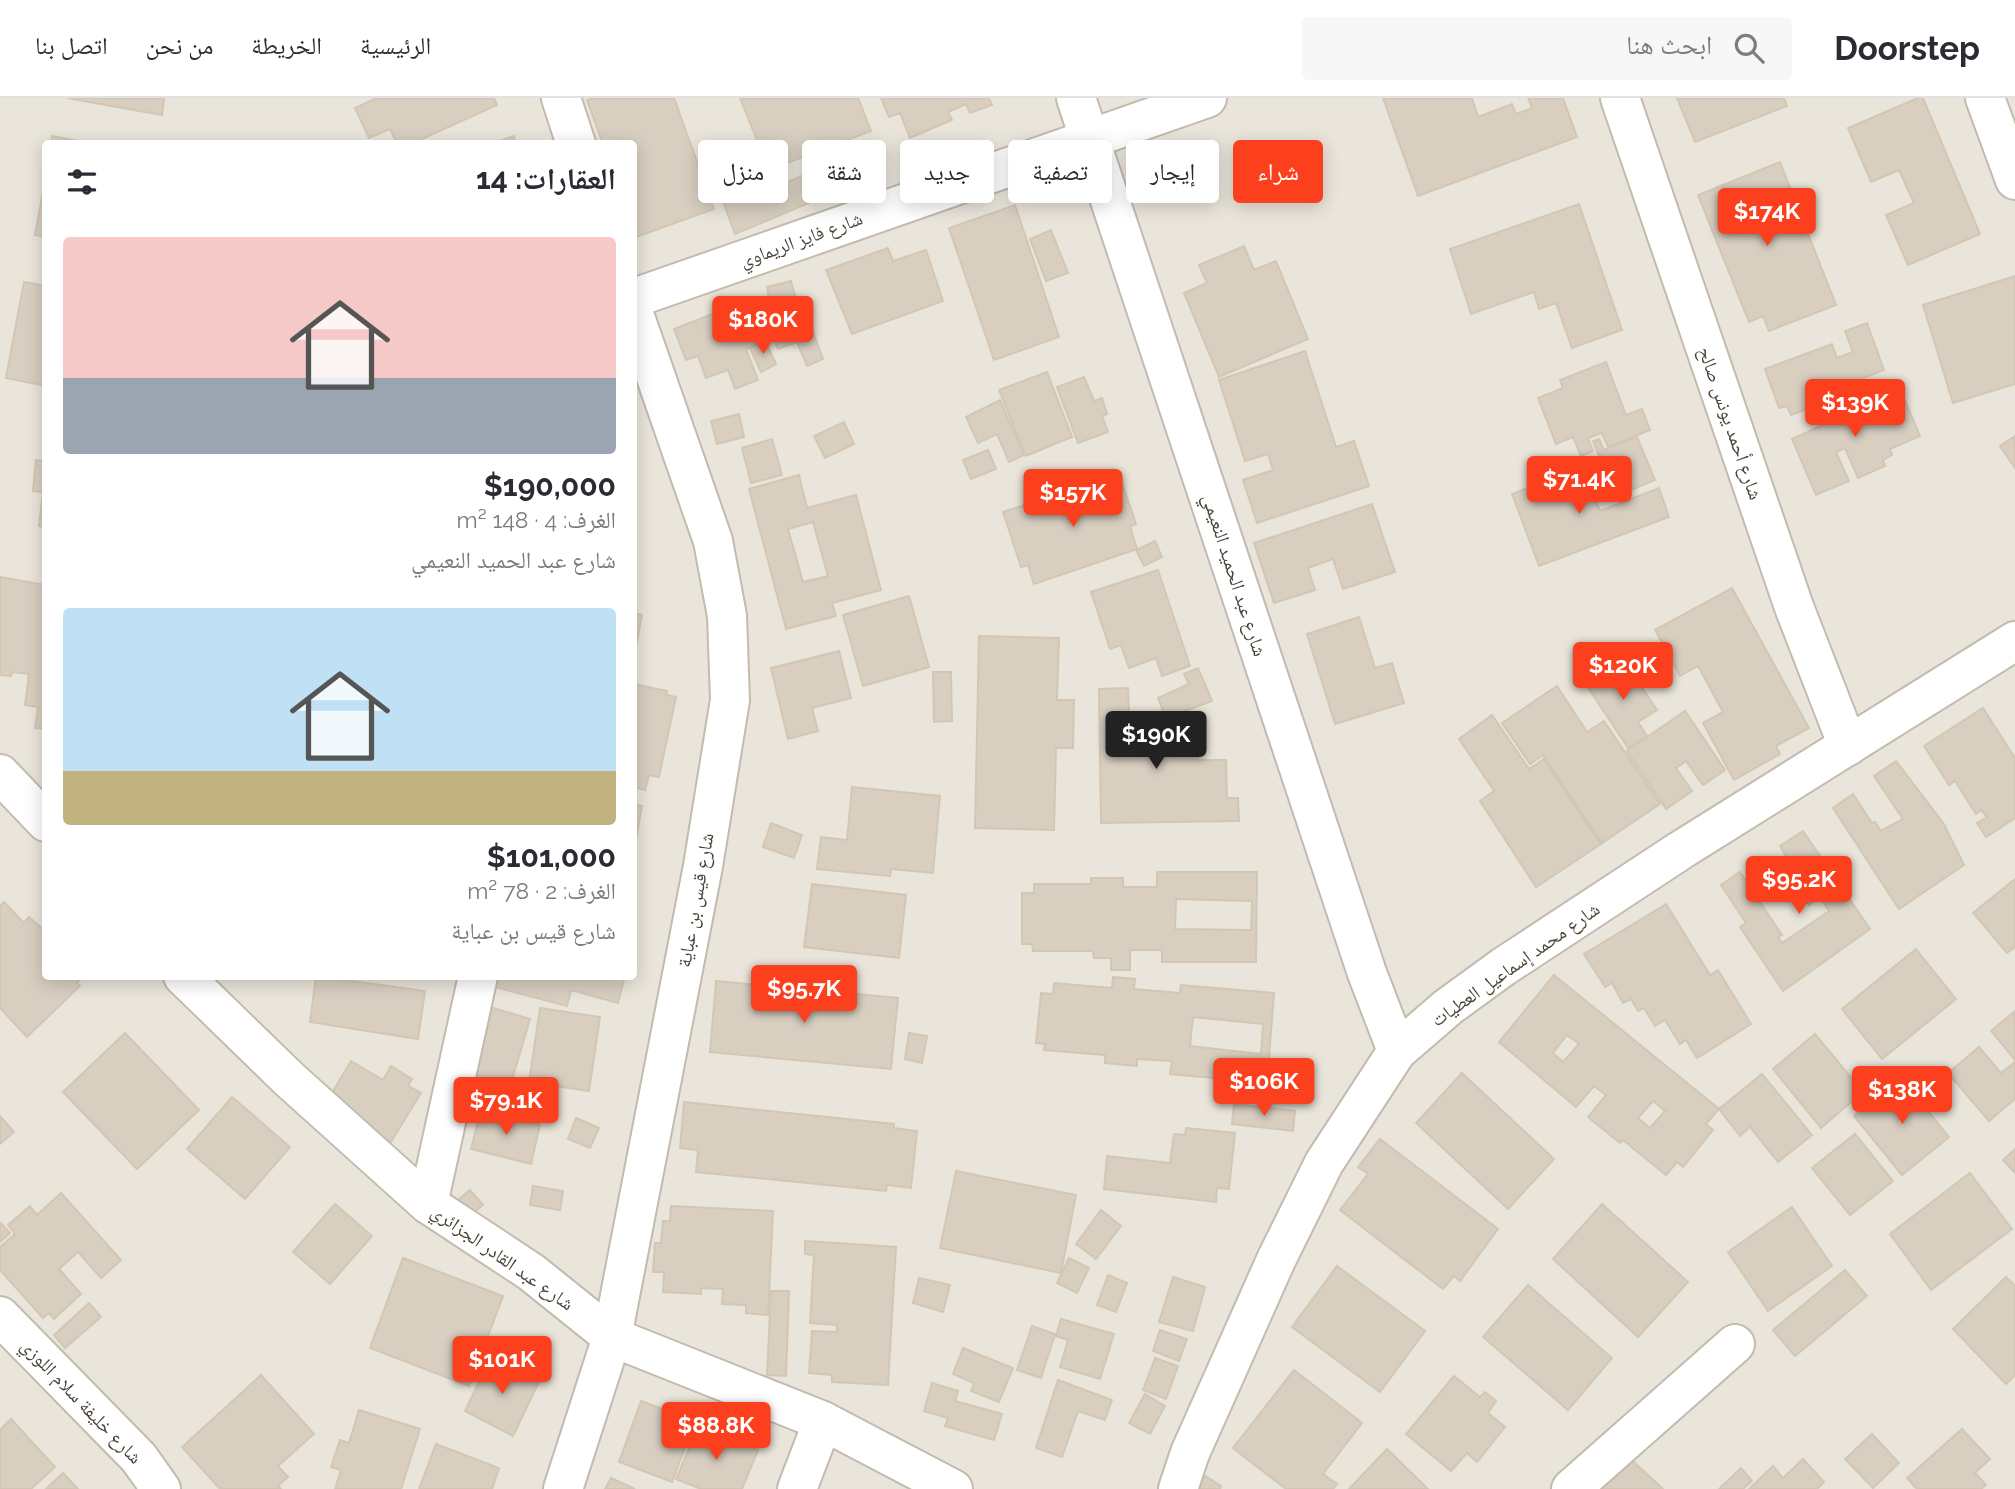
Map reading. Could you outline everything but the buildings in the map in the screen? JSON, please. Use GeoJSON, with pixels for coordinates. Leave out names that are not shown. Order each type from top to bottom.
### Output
{"type":"FeatureCollection","features":[{"type":"Feature","properties":{"kind":"street"},"geometry":{"type":"LineString","coordinates":[[561,98],[575,140]]}},
{"type":"Feature","properties":{"kind":"street","name":"شارع عبد الحميد النعيمي"},"geometry":{"type":"LineString","coordinates":[[1076,98],[1358,946],[1397,1052]]}},
{"type":"Feature","properties":{"kind":"street","name":"شارع فايز الريماوي"},"geometry":{"type":"LineString","coordinates":[[637,297],[1090,136],[1207,98]]}},
{"type":"Feature","properties":{"kind":"street","name":"شارع أحمد يونس صالح"},"geometry":{"type":"LineString","coordinates":[[1619,98],[1794,607],[1847,746]]}},
{"type":"Feature","properties":{"kind":"street"},"geometry":{"type":"LineString","coordinates":[[1985,98],[2015,180]]}},
{"type":"Feature","properties":{"kind":"street","name":"شارع قيس بن عباية"},"geometry":{"type":"LineString","coordinates":[[563,1489],[612,1337],[703,866],[730,700],[727,616],[713,541],[637,323]]}},
{"type":"Feature","properties":{"kind":"street","name":"شارع محمد إسماعيل العطيات"},"geometry":{"type":"LineString","coordinates":[[1178,1489],[1190,1452],[1324,1163],[1397,1052],[1448,1007],[1503,967],[1681,850],[2015,641]]}},
{"type":"Feature","properties":{"kind":"street"},"geometry":{"type":"LineString","coordinates":[[0,774],[42,818]]}},
{"type":"Feature","properties":{"kind":"street","name":"شارع عبد القادر الجزائري"},"geometry":{"type":"LineString","coordinates":[[187,980],[279,1070],[428,1204],[531,1272],[612,1337],[823,1421],[953,1489]]}},
{"type":"Feature","properties":{"kind":"street"},"geometry":{"type":"LineString","coordinates":[[428,1204],[477,980]]}},
{"type":"Feature","properties":{"kind":"street","name":"شارع خليفة سلام اللوزي"},"geometry":{"type":"LineString","coordinates":[[0,1316],[139,1458],[161,1489]]}},
{"type":"Feature","properties":{"kind":"street"},"geometry":{"type":"LineString","coordinates":[[1572,1489],[1735,1344]]}},
{"type":"Feature","properties":{"kind":"street"},"geometry":{"type":"LineString","coordinates":[[797,1489],[823,1421]]}},
{"type":"Feature","properties":{"kind":"shaded area"},"geometry":{"type":"Polygon","coordinates":[[[0,98],[2015,98],[2015,1489],[0,1489],[0,98]]]}}]}
